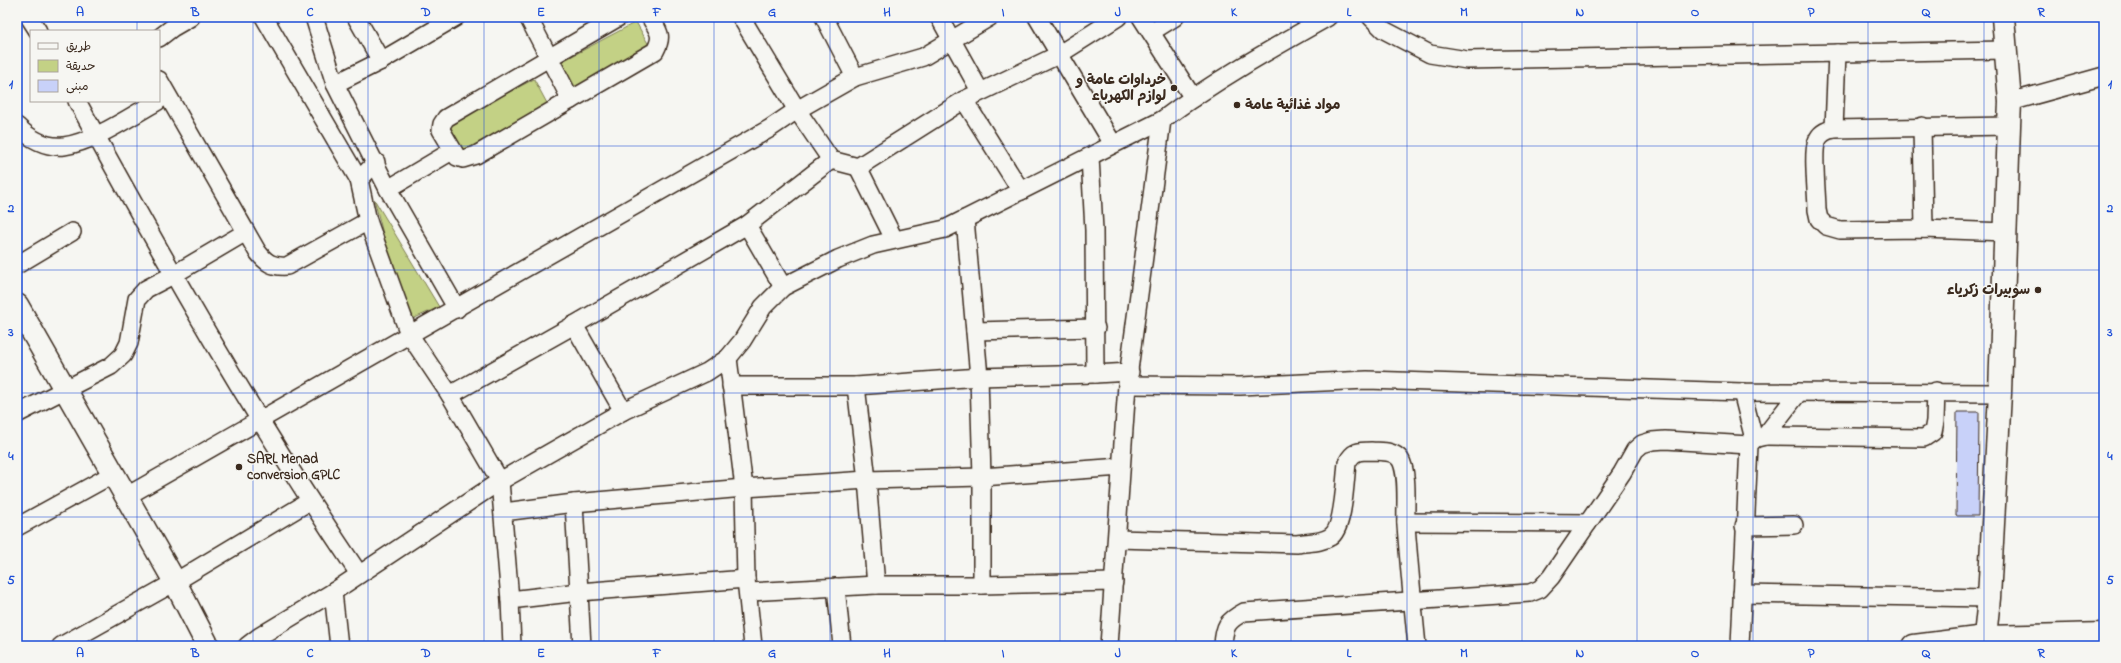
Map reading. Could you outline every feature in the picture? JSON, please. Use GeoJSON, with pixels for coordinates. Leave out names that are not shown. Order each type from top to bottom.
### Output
{"type":"FeatureCollection","features":[{"type":"Feature","properties":{"kind":"main road"},"geometry":{"type":"LineString","coordinates":[[1984,637],[1989,598],[2000,393],[2010,102],[2003,17]]}},
{"type":"Feature","properties":{"kind":"main road"},"geometry":{"type":"LineString","coordinates":[[17,306],[115,473],[176,582],[208,646]]}},
{"type":"Feature","properties":{"kind":"main road"},"geometry":{"type":"LineString","coordinates":[[1914,646],[1984,637],[2104,634]]}},
{"type":"Feature","properties":{"kind":"street"},"geometry":{"type":"LineString","coordinates":[[29,17],[37,30]]}},
{"type":"Feature","properties":{"kind":"street"},"geometry":{"type":"LineString","coordinates":[[160,37],[191,17]]}},
{"type":"Feature","properties":{"kind":"street"},"geometry":{"type":"LineString","coordinates":[[264,17],[359,180],[368,221],[409,334],[450,395],[500,481],[510,600],[512,646]]}},
{"type":"Feature","properties":{"kind":"street"},"geometry":{"type":"LineString","coordinates":[[314,17],[335,84],[376,162],[388,189],[457,309]]}},
{"type":"Feature","properties":{"kind":"street"},"geometry":{"type":"LineString","coordinates":[[356,17],[381,61]]}},
{"type":"Feature","properties":{"kind":"street"},"geometry":{"type":"LineString","coordinates":[[528,17],[548,59],[571,100]]}},
{"type":"Feature","properties":{"kind":"street"},"geometry":{"type":"LineString","coordinates":[[619,17],[446,118],[442,124],[441,130],[452,151],[457,157],[463,159],[476,155],[655,51],[660,42],[660,35],[650,17]]}},
{"type":"Feature","properties":{"kind":"street"},"geometry":{"type":"LineString","coordinates":[[741,17],[797,110],[831,160],[858,167],[964,100],[980,91],[1058,56],[1118,17]]}},
{"type":"Feature","properties":{"kind":"street"},"geometry":{"type":"LineString","coordinates":[[824,17],[856,78]]}},
{"type":"Feature","properties":{"kind":"street"},"geometry":{"type":"LineString","coordinates":[[939,17],[980,91]]}},
{"type":"Feature","properties":{"kind":"street"},"geometry":{"type":"LineString","coordinates":[[127,496],[770,129],[797,110],[856,78],[923,57],[990,17]]}},
{"type":"Feature","properties":{"kind":"street"},"geometry":{"type":"LineString","coordinates":[[1037,17],[1058,56],[1113,144]]}},
{"type":"Feature","properties":{"kind":"street"},"geometry":{"type":"LineString","coordinates":[[1141,17],[1193,98]]}},
{"type":"Feature","properties":{"kind":"street"},"geometry":{"type":"LineString","coordinates":[[1151,32],[1176,17]]}},
{"type":"Feature","properties":{"kind":"street"},"geometry":{"type":"LineString","coordinates":[[248,646],[333,592],[500,481],[623,411],[707,372],[728,358],[742,341],[763,307],[783,288],[838,259],[874,245],[894,239],[922,235],[945,229],[1090,157],[1162,120],[1193,98],[1273,48],[1328,17]]}},
{"type":"Feature","properties":{"kind":"street"},"geometry":{"type":"LineString","coordinates":[[1371,17],[1384,30],[1430,54],[1467,60],[2006,50]]}},
{"type":"Feature","properties":{"kind":"street"},"geometry":{"type":"LineString","coordinates":[[335,84],[381,61],[445,20]]}},
{"type":"Feature","properties":{"kind":"street"},"geometry":{"type":"LineString","coordinates":[[1834,129],[1837,53]]}},
{"type":"Feature","properties":{"kind":"street"},"geometry":{"type":"LineString","coordinates":[[2010,102],[2104,76]]}},
{"type":"Feature","properties":{"kind":"street"},"geometry":{"type":"LineString","coordinates":[[160,86],[162,99],[265,261],[275,266],[287,266],[368,221]]}},
{"type":"Feature","properties":{"kind":"street"},"geometry":{"type":"LineString","coordinates":[[964,100],[1021,191]]}},
{"type":"Feature","properties":{"kind":"street"},"geometry":{"type":"LineString","coordinates":[[78,102],[173,275],[310,501],[359,574]]}},
{"type":"Feature","properties":{"kind":"street"},"geometry":{"type":"LineString","coordinates":[[17,126],[33,140],[49,145],[63,146],[96,135],[156,102]]}},
{"type":"Feature","properties":{"kind":"street"},"geometry":{"type":"LineString","coordinates":[[1108,646],[1114,582],[1128,378],[1162,120]]}},
{"type":"Feature","properties":{"kind":"street"},"geometry":{"type":"LineString","coordinates":[[1922,126],[1924,229]]}},
{"type":"Feature","properties":{"kind":"street"},"geometry":{"type":"LineString","coordinates":[[2006,232],[1924,229],[1840,230],[1826,226],[1819,220],[1817,210],[1816,141],[1826,130],[1834,129],[1922,126],[2009,126]]}},
{"type":"Feature","properties":{"kind":"street"},"geometry":{"type":"LineString","coordinates":[[388,189],[452,151]]}},
{"type":"Feature","properties":{"kind":"street"},"geometry":{"type":"LineString","coordinates":[[1090,157],[1094,230],[1096,328],[1095,374]]}},
{"type":"Feature","properties":{"kind":"street"},"geometry":{"type":"LineString","coordinates":[[450,395],[746,225],[831,160]]}},
{"type":"Feature","properties":{"kind":"street"},"geometry":{"type":"LineString","coordinates":[[359,180],[376,162]]}},
{"type":"Feature","properties":{"kind":"street"},"geometry":{"type":"LineString","coordinates":[[858,167],[894,239]]}},
{"type":"Feature","properties":{"kind":"street"},"geometry":{"type":"LineString","coordinates":[[965,219],[979,377],[982,477],[982,585]]}},
{"type":"Feature","properties":{"kind":"street"},"geometry":{"type":"LineString","coordinates":[[746,225],[783,288]]}},
{"type":"Feature","properties":{"kind":"street"},"geometry":{"type":"LineString","coordinates":[[17,265],[72,232]]}},
{"type":"Feature","properties":{"kind":"street"},"geometry":{"type":"LineString","coordinates":[[17,414],[111,366],[123,355],[129,343],[137,299],[146,289],[173,275],[246,232]]}},
{"type":"Feature","properties":{"kind":"street"},"geometry":{"type":"LineString","coordinates":[[574,325],[623,411]]}},
{"type":"Feature","properties":{"kind":"street"},"geometry":{"type":"LineString","coordinates":[[975,331],[1096,328]]}},
{"type":"Feature","properties":{"kind":"street"},"geometry":{"type":"LineString","coordinates":[[728,358],[744,488],[748,585],[753,646]]}},
{"type":"Feature","properties":{"kind":"street"},"geometry":{"type":"LineString","coordinates":[[731,386],[856,386],[979,377],[1095,374],[1128,378],[1240,386],[1367,380],[1742,392],[1936,391],[2000,393]]}},
{"type":"Feature","properties":{"kind":"street"},"geometry":{"type":"LineString","coordinates":[[856,386],[867,480],[876,585]]}},
{"type":"Feature","properties":{"kind":"street"},"geometry":{"type":"LineString","coordinates":[[1223,646],[1224,632],[1231,620],[1244,612],[1530,593],[1540,589],[1551,576],[1622,473],[1634,450],[1642,444],[1652,441],[1665,440],[1924,438],[1933,432],[1935,426],[1936,391]]}},
{"type":"Feature","properties":{"kind":"street"},"geometry":{"type":"LineString","coordinates":[[1740,646],[1744,526],[1756,440],[1742,392]]}},
{"type":"Feature","properties":{"kind":"street"},"geometry":{"type":"LineString","coordinates":[[1756,440],[1799,392]]}},
{"type":"Feature","properties":{"kind":"street"},"geometry":{"type":"LineString","coordinates":[[1117,539],[1297,544],[1324,540],[1335,534],[1338,528],[1347,463],[1355,452],[1390,452],[1400,459],[1404,469],[1406,522],[1417,646]]}},
{"type":"Feature","properties":{"kind":"street"},"geometry":{"type":"LineString","coordinates":[[502,512],[574,503],[744,488],[867,480],[982,477],[1121,467]]}},
{"type":"Feature","properties":{"kind":"street"},"geometry":{"type":"LineString","coordinates":[[17,527],[115,473]]}},
{"type":"Feature","properties":{"kind":"street"},"geometry":{"type":"LineString","coordinates":[[61,646],[176,582],[310,501]]}},
{"type":"Feature","properties":{"kind":"street"},"geometry":{"type":"LineString","coordinates":[[574,503],[582,646]]}},
{"type":"Feature","properties":{"kind":"street"},"geometry":{"type":"LineString","coordinates":[[1406,522],[1588,523]]}},
{"type":"Feature","properties":{"kind":"street"},"geometry":{"type":"LineString","coordinates":[[1744,526],[1794,525]]}},
{"type":"Feature","properties":{"kind":"street"},"geometry":{"type":"LineString","coordinates":[[510,600],[579,592],[748,585],[836,587],[876,585],[982,585],[1114,582]]}},
{"type":"Feature","properties":{"kind":"street"},"geometry":{"type":"LineString","coordinates":[[836,587],[842,646]]}},
{"type":"Feature","properties":{"kind":"street"},"geometry":{"type":"LineString","coordinates":[[333,592],[339,646]]}},
{"type":"Feature","properties":{"kind":"street"},"geometry":{"type":"LineString","coordinates":[[1742,594],[1989,598]]}},
{"type":"Feature","properties":{"kind":"green space"},"geometry":{"type":"Polygon","coordinates":[[[636,22],[651,49],[574,91],[559,63],[636,22]]]}},
{"type":"Feature","properties":{"kind":"green space"},"geometry":{"type":"Polygon","coordinates":[[[534,79],[549,107],[464,152],[449,124],[534,79]]]}},
{"type":"Feature","properties":{"kind":"green space"},"geometry":{"type":"Polygon","coordinates":[[[374,199],[439,307],[406,322],[374,199]]]}},
{"type":"Feature","properties":{"kind":"building"},"geometry":{"type":"Polygon","coordinates":[[[1957,412],[1979,412],[1978,516],[1956,516],[1957,412]]]}},
{"type":"Feature","properties":{"kind":"place","name":"خرداوات عامة و لوازم الكهرباء"},"geometry":{"type":"Point","coordinates":[1174,88]}},
{"type":"Feature","properties":{"kind":"place","name":"مواد غذائية عامة"},"geometry":{"type":"Point","coordinates":[1237,105]}},
{"type":"Feature","properties":{"kind":"place","name":"سوبيرات زكرياء"},"geometry":{"type":"Point","coordinates":[2038,290]}},
{"type":"Feature","properties":{"kind":"place","name":"SARL Menad conversion GPLC"},"geometry":{"type":"Point","coordinates":[239,467]}}]}
